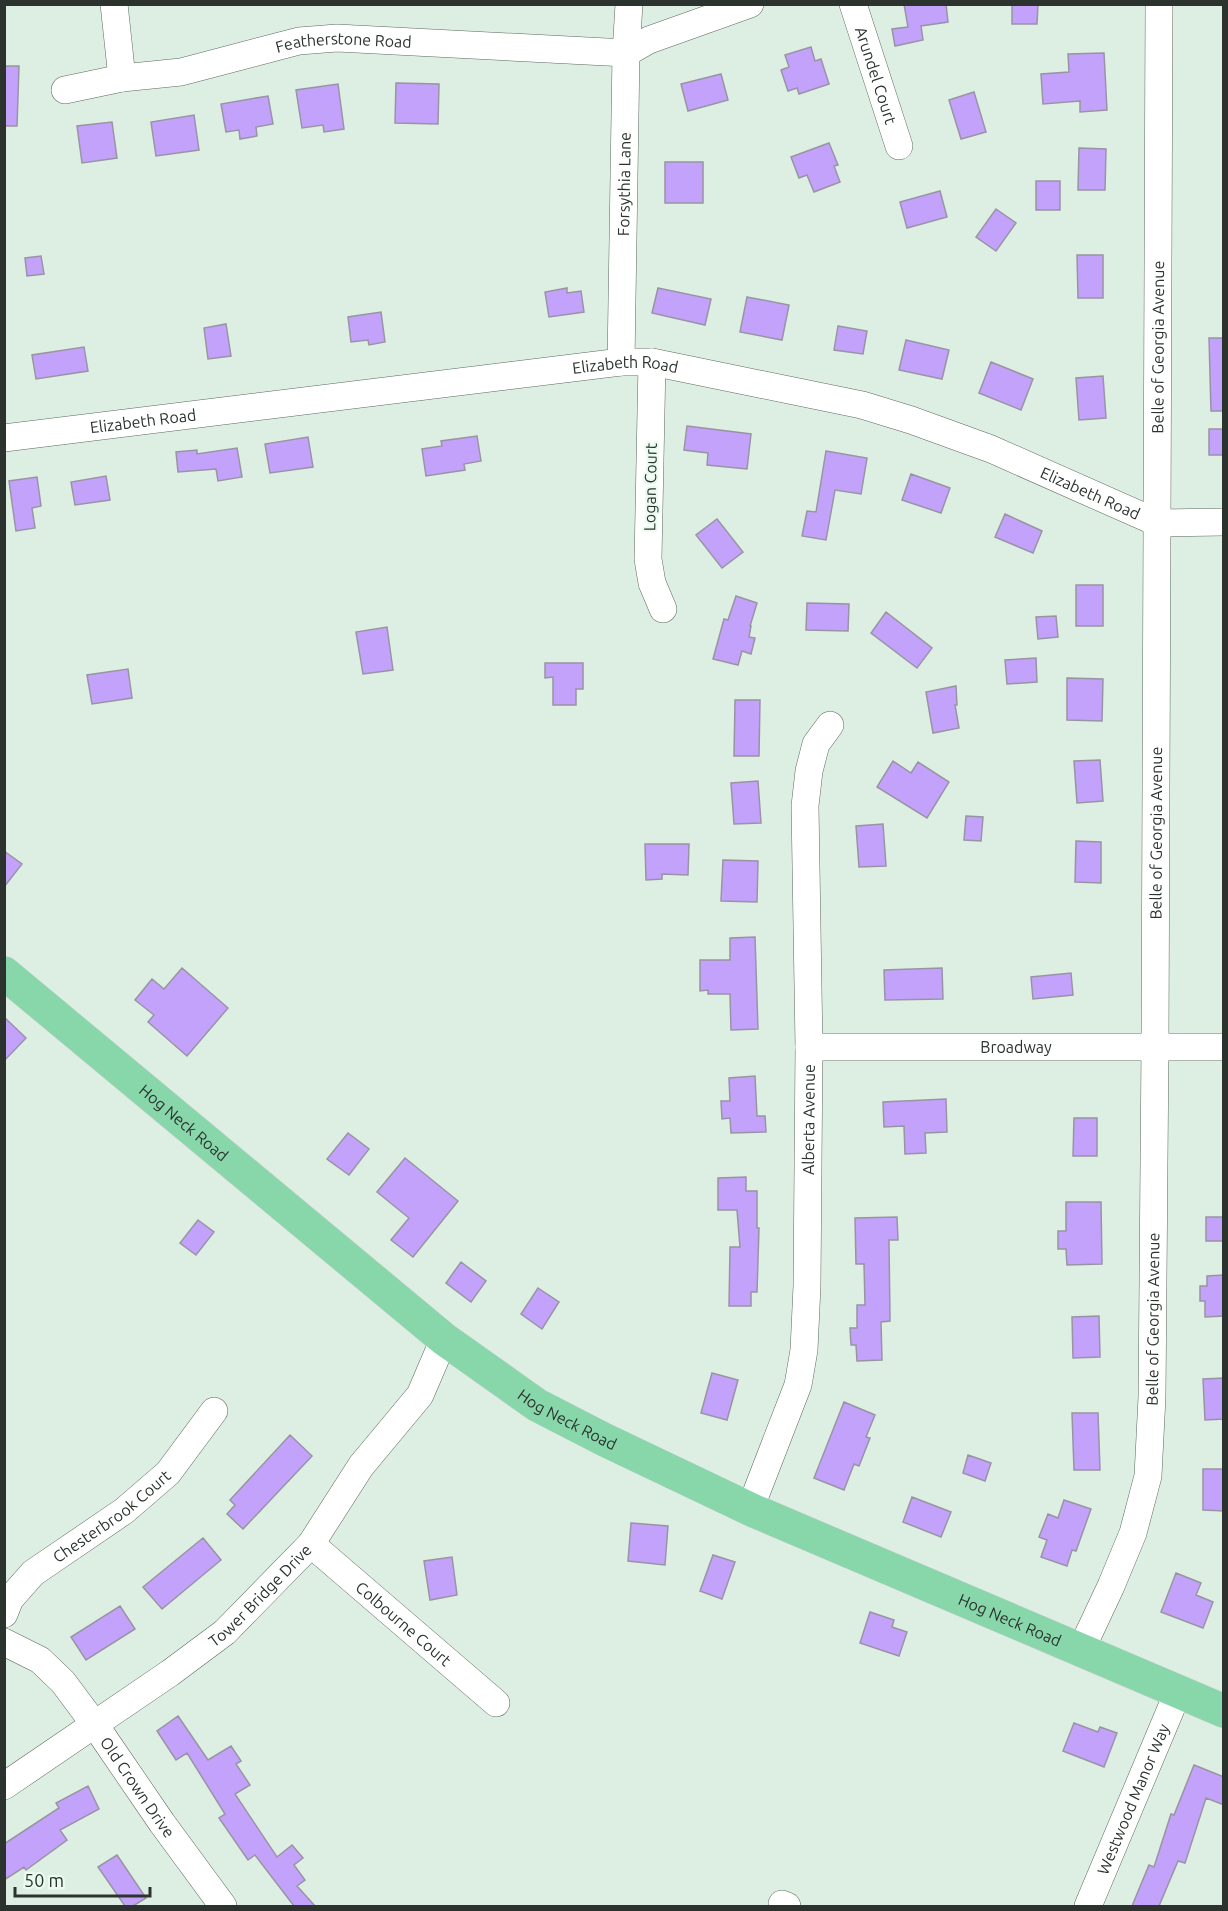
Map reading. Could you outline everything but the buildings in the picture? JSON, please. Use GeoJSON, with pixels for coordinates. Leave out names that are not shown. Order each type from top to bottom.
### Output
{"type":"FeatureCollection","features":[{"type":"Feature","properties":{"kind":"main road","name":"Hog Neck Road"},"geometry":{"type":"LineString","coordinates":[[4,973],[444,1339],[537,1405],[750,1509],[1224,1711]]}},
{"type":"Feature","properties":{"kind":"street"},"geometry":{"type":"LineString","coordinates":[[114,4],[122,78]]}},
{"type":"Feature","properties":{"kind":"street","name":"Forsythia Lane"},"geometry":{"type":"LineString","coordinates":[[621,362],[628,4]]}},
{"type":"Feature","properties":{"kind":"street"},"geometry":{"type":"LineString","coordinates":[[626,53],[650,40],[750,4]]}},
{"type":"Feature","properties":{"kind":"street","name":"Arundel Court"},"geometry":{"type":"LineString","coordinates":[[853,4],[899,146]]}},
{"type":"Feature","properties":{"kind":"street","name":"Belle of Georgia Avenue"},"geometry":{"type":"LineString","coordinates":[[1081,1650],[1133,1533],[1148,1476],[1152,1388],[1155,1047],[1159,4]]}},
{"type":"Feature","properties":{"kind":"street","name":"Featherstone Road"},"geometry":{"type":"LineString","coordinates":[[66,90],[122,78],[181,72],[299,41],[337,39],[626,53]]}},
{"type":"Feature","properties":{"kind":"street","name":"Elizabeth Road"},"geometry":{"type":"LineString","coordinates":[[4,438],[621,362],[652,362],[862,405],[911,420],[991,449],[1158,523],[1224,522]]}},
{"type":"Feature","properties":{"kind":"street","name":"Logan Court"},"geometry":{"type":"LineString","coordinates":[[652,362],[648,559],[652,583],[663,609]]}},
{"type":"Feature","properties":{"kind":"street","name":"Alberta Avenue"},"geometry":{"type":"LineString","coordinates":[[750,1509],[798,1385],[804,1350],[807,1286],[809,1047],[805,806],[808,771],[816,744],[830,725]]}},
{"type":"Feature","properties":{"kind":"street","name":"Broadway"},"geometry":{"type":"LineString","coordinates":[[809,1047],[1224,1047]]}},
{"type":"Feature","properties":{"kind":"street","name":"Tower Bridge Drive"},"geometry":{"type":"LineString","coordinates":[[4,1786],[170,1673],[225,1632],[311,1545],[361,1466],[420,1395],[444,1339]]}},
{"type":"Feature","properties":{"kind":"street","name":"Chesterbrook Court"},"geometry":{"type":"LineString","coordinates":[[4,1614],[10,1599],[33,1574],[124,1510],[168,1473],[214,1411]]}},
{"type":"Feature","properties":{"kind":"street","name":"Colbourne Court"},"geometry":{"type":"LineString","coordinates":[[311,1545],[496,1703]]}},
{"type":"Feature","properties":{"kind":"street","name":"Old Crown Drive"},"geometry":{"type":"LineString","coordinates":[[4,1642],[40,1660],[63,1682],[162,1824],[223,1906]]}},
{"type":"Feature","properties":{"kind":"street","name":"Westwood Manor Way"},"geometry":{"type":"LineString","coordinates":[[1088,1906],[1178,1692]]}}]}
